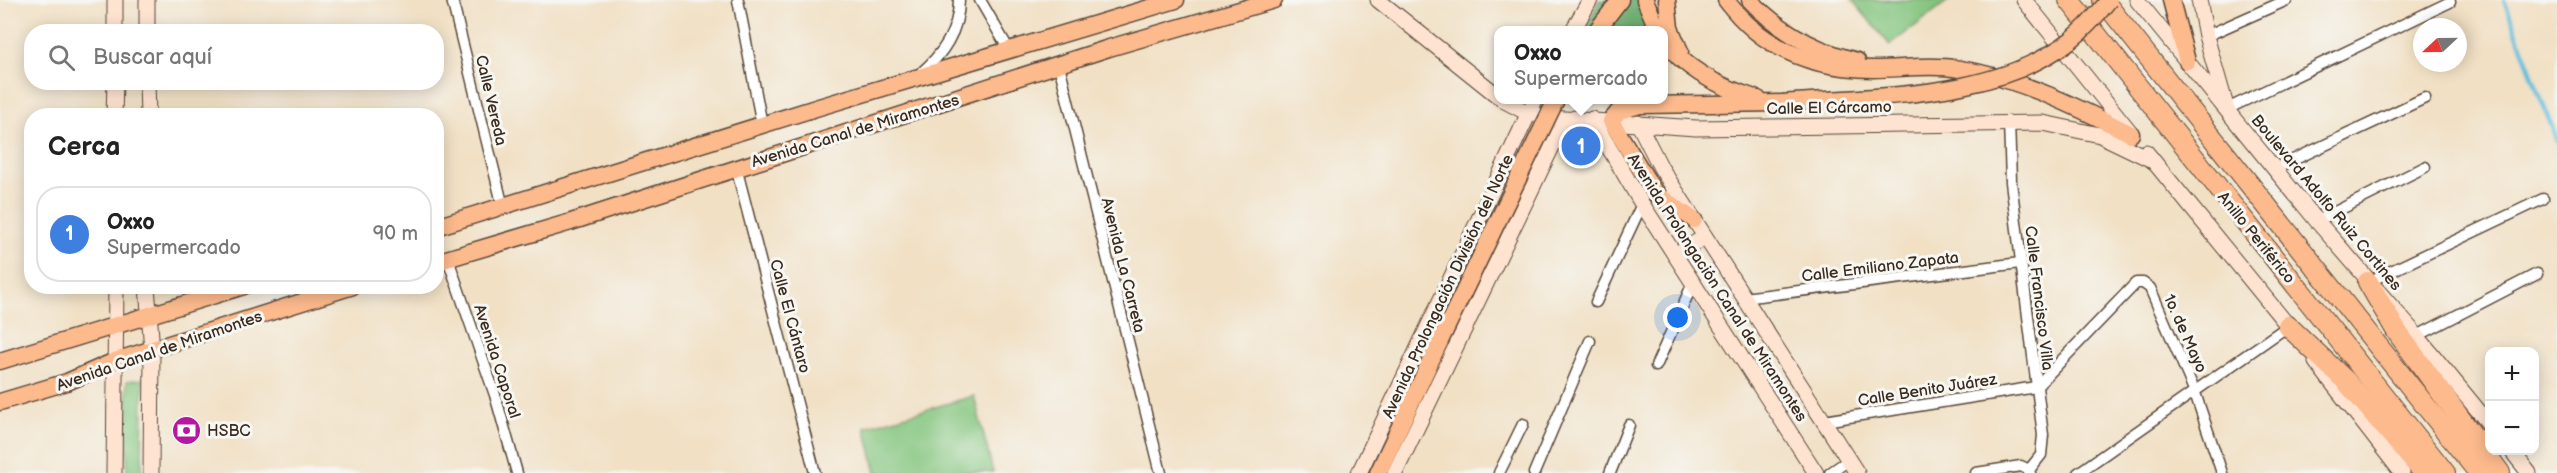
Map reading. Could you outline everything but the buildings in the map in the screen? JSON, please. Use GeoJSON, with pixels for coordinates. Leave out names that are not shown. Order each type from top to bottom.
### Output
{"type":"FeatureCollection","features":[{"type":"Feature","properties":{"kind":"highway","name":"Anillo Periférico"},"geometry":{"type":"LineString","coordinates":[[2069,0],[2445,473]]}},
{"type":"Feature","properties":{"kind":"highway","name":"Anillo Periférico"},"geometry":{"type":"LineString","coordinates":[[2101,5],[2479,473]]}},
{"type":"Feature","properties":{"kind":"highway"},"geometry":{"type":"LineString","coordinates":[[2368,282],[2392,325],[2500,473]]}},
{"type":"Feature","properties":{"kind":"highway"},"geometry":{"type":"LineString","coordinates":[[2288,326],[2346,381],[2424,473]]}},
{"type":"Feature","properties":{"kind":"main road"},"geometry":{"type":"LineString","coordinates":[[115,0],[115,24]]}},
{"type":"Feature","properties":{"kind":"main road"},"geometry":{"type":"LineString","coordinates":[[147,0],[147,24]]}},
{"type":"Feature","properties":{"kind":"main road","name":"Avenida Canal de Miramontes"},"geometry":{"type":"LineString","coordinates":[[444,225],[1009,50],[1149,4],[1176,0]]}},
{"type":"Feature","properties":{"kind":"main road","name":"Avenida Canal de Miramontes"},"geometry":{"type":"LineString","coordinates":[[444,259],[571,222],[736,167],[1165,31],[1274,0]]}},
{"type":"Feature","properties":{"kind":"main road"},"geometry":{"type":"LineString","coordinates":[[1378,0],[1494,93]]}},
{"type":"Feature","properties":{"kind":"main road"},"geometry":{"type":"LineString","coordinates":[[1575,26],[1590,0]]}},
{"type":"Feature","properties":{"kind":"main road"},"geometry":{"type":"LineString","coordinates":[[1600,26],[1620,0]]}},
{"type":"Feature","properties":{"kind":"main road"},"geometry":{"type":"LineString","coordinates":[[1645,0],[1656,26]]}},
{"type":"Feature","properties":{"kind":"main road"},"geometry":{"type":"LineString","coordinates":[[1667,0],[1669,21],[1675,40],[1695,71]]}},
{"type":"Feature","properties":{"kind":"main road"},"geometry":{"type":"LineString","coordinates":[[1726,0],[1753,31],[1791,55],[1839,67],[1933,66],[1978,72],[2058,100],[2131,134]]}},
{"type":"Feature","properties":{"kind":"main road"},"geometry":{"type":"LineString","coordinates":[[1750,0],[1780,27],[1814,47],[1849,59],[1893,68]]}},
{"type":"Feature","properties":{"kind":"main road"},"geometry":{"type":"LineString","coordinates":[[2024,0],[2288,326],[2402,473]]}},
{"type":"Feature","properties":{"kind":"main road"},"geometry":{"type":"LineString","coordinates":[[1694,220],[1655,193],[1611,120],[1619,111],[1640,105],[1778,103],[1936,90],[1972,84],[2010,73],[2041,60],[2071,40],[2101,5],[2109,0]]}},
{"type":"Feature","properties":{"kind":"main road","name":"Boulevard Adolfo Ruiz Cortines"},"geometry":{"type":"LineString","coordinates":[[2137,0],[2317,221],[2417,336],[2485,419]]}},
{"type":"Feature","properties":{"kind":"main road"},"geometry":{"type":"LineString","coordinates":[[2171,0],[2187,61]]}},
{"type":"Feature","properties":{"kind":"main road"},"geometry":{"type":"LineString","coordinates":[[2199,0],[2206,36],[2227,108]]}},
{"type":"Feature","properties":{"kind":"main road"},"geometry":{"type":"LineString","coordinates":[[1668,44],[1675,54],[1695,71],[1727,88],[1778,103]]}},
{"type":"Feature","properties":{"kind":"main road"},"geometry":{"type":"LineString","coordinates":[[114,90],[114,108]]}},
{"type":"Feature","properties":{"kind":"main road"},"geometry":{"type":"LineString","coordinates":[[147,90],[147,108]]}},
{"type":"Feature","properties":{"kind":"main road"},"geometry":{"type":"LineString","coordinates":[[1377,473],[1554,104]]}},
{"type":"Feature","properties":{"kind":"main road","name":"Calle El Cárcamo"},"geometry":{"type":"LineString","coordinates":[[1532,106],[1550,118],[1611,120],[1696,128],[2010,121],[2043,123],[2081,129],[2118,142],[2152,160]]}},
{"type":"Feature","properties":{"kind":"main road","name":"Avenida Prolongación División del Norte"},"geometry":{"type":"LineString","coordinates":[[1359,473],[1532,106]]}},
{"type":"Feature","properties":{"kind":"main road","name":"Avenida Prolongación División del Norte"},"geometry":{"type":"LineString","coordinates":[[1395,473],[1560,130],[1575,118]]}},
{"type":"Feature","properties":{"kind":"main road","name":"Avenida Prolongación Canal de Miramontes"},"geometry":{"type":"LineString","coordinates":[[1592,119],[1642,204],[1816,473]]}},
{"type":"Feature","properties":{"kind":"main road","name":"Avenida Prolongación Canal de Miramontes"},"geometry":{"type":"LineString","coordinates":[[1638,123],[1661,168],[1853,467]]}},
{"type":"Feature","properties":{"kind":"main road"},"geometry":{"type":"LineString","coordinates":[[1516,138],[1532,139],[1538,142],[1547,156]]}},
{"type":"Feature","properties":{"kind":"main road"},"geometry":{"type":"LineString","coordinates":[[1675,255],[1705,237]]}},
{"type":"Feature","properties":{"kind":"main road"},"geometry":{"type":"LineString","coordinates":[[114,473],[116,294]]}},
{"type":"Feature","properties":{"kind":"main road"},"geometry":{"type":"LineString","coordinates":[[147,294],[152,350],[151,473]]}},
{"type":"Feature","properties":{"kind":"main road","name":"Avenida Canal de Miramontes"},"geometry":{"type":"LineString","coordinates":[[0,361],[218,294]]}},
{"type":"Feature","properties":{"kind":"main road","name":"Avenida Canal de Miramontes"},"geometry":{"type":"LineString","coordinates":[[0,402],[67,382],[115,361],[328,294]]}},
{"type":"Feature","properties":{"kind":"main road"},"geometry":{"type":"LineString","coordinates":[[2515,455],[2529,473]]}},
{"type":"Feature","properties":{"kind":"street","name":"Calle Vereda"},"geometry":{"type":"LineString","coordinates":[[452,0],[503,207]]}},
{"type":"Feature","properties":{"kind":"street"},"geometry":{"type":"LineString","coordinates":[[738,0],[762,125]]}},
{"type":"Feature","properties":{"kind":"street"},"geometry":{"type":"LineString","coordinates":[[913,79],[931,64],[952,36],[959,13],[959,0]]}},
{"type":"Feature","properties":{"kind":"street"},"geometry":{"type":"LineString","coordinates":[[980,0],[1009,50]]}},
{"type":"Feature","properties":{"kind":"street"},"geometry":{"type":"LineString","coordinates":[[2206,36],[2287,0]]}},
{"type":"Feature","properties":{"kind":"street"},"geometry":{"type":"LineString","coordinates":[[2227,108],[2450,2]]}},
{"type":"Feature","properties":{"kind":"street","name":"Avenida La Carreta"},"geometry":{"type":"LineString","coordinates":[[1059,65],[1161,473]]}},
{"type":"Feature","properties":{"kind":"street"},"geometry":{"type":"LineString","coordinates":[[2274,169],[2425,98]]}},
{"type":"Feature","properties":{"kind":"street","name":"Calle Francisco Villa"},"geometry":{"type":"LineString","coordinates":[[2010,121],[2011,182],[2043,435],[2041,454],[2030,472]]}},
{"type":"Feature","properties":{"kind":"street","name":"Calle El Cántaro"},"geometry":{"type":"LineString","coordinates":[[736,167],[815,473]]}},
{"type":"Feature","properties":{"kind":"street"},"geometry":{"type":"LineString","coordinates":[[2317,221],[2425,167]]}},
{"type":"Feature","properties":{"kind":"street"},"geometry":{"type":"LineString","coordinates":[[2368,282],[2543,199]]}},
{"type":"Feature","properties":{"kind":"street"},"geometry":{"type":"LineString","coordinates":[[1596,302],[1642,204]]}},
{"type":"Feature","properties":{"kind":"street","name":"Calle Emiliano Zapata"},"geometry":{"type":"LineString","coordinates":[[1744,298],[2020,263]]}},
{"type":"Feature","properties":{"kind":"street","name":"Avenida Caporal"},"geometry":{"type":"LineString","coordinates":[[444,265],[495,395],[517,473]]}},
{"type":"Feature","properties":{"kind":"street"},"geometry":{"type":"LineString","coordinates":[[2417,336],[2537,274]]}},
{"type":"Feature","properties":{"kind":"street"},"geometry":{"type":"LineString","coordinates":[[1656,366],[1693,283]]}},
{"type":"Feature","properties":{"kind":"street","name":"1o. de Mayo"},"geometry":{"type":"LineString","coordinates":[[2036,387],[2136,283],[2143,283],[2150,288],[2194,390],[2222,473]]}},
{"type":"Feature","properties":{"kind":"street"},"geometry":{"type":"LineString","coordinates":[[2078,473],[2288,326]]}},
{"type":"Feature","properties":{"kind":"street"},"geometry":{"type":"LineString","coordinates":[[1534,473],[1590,341]]}},
{"type":"Feature","properties":{"kind":"street","name":"Calle Benito Juárez"},"geometry":{"type":"LineString","coordinates":[[1824,421],[2036,387]]}},
{"type":"Feature","properties":{"kind":"street"},"geometry":{"type":"LineString","coordinates":[[1499,473],[1523,424]]}},
{"type":"Feature","properties":{"kind":"street"},"geometry":{"type":"LineString","coordinates":[[1610,473],[1629,425]]}},
{"type":"Feature","properties":{"kind":"street"},"geometry":{"type":"LineString","coordinates":[[1976,473],[2020,466],[2030,472]]}},
{"type":"Feature","properties":{"kind":"street"},"geometry":{"type":"LineString","coordinates":[[1830,473],[1853,467]]}},
{"type":"Feature","properties":{"kind":"green space"},"geometry":{"type":"Polygon","coordinates":[[[1599,0],[1645,0],[1656,26],[1587,26],[1599,0]]]}},
{"type":"Feature","properties":{"kind":"green space"},"geometry":{"type":"Polygon","coordinates":[[[1852,0],[1949,0],[1890,45],[1852,0]]]}},
{"type":"Feature","properties":{"kind":"green space"},"geometry":{"type":"Polygon","coordinates":[[[143,379],[142,473],[127,473],[127,381],[143,379]]]}},
{"type":"Feature","properties":{"kind":"green space"},"geometry":{"type":"Polygon","coordinates":[[[974,396],[993,472],[876,473],[865,427],[974,396]]]}},
{"type":"Feature","properties":{"kind":"waterway"},"geometry":{"type":"LineString","coordinates":[[2504,0],[2557,141]]}},
{"type":"Feature","properties":{"kind":"place","name":"Oxxo"},"geometry":{"type":"Point","coordinates":[1581,146]}},
{"type":"Feature","properties":{"kind":"place","name":"HSBC"},"geometry":{"type":"Point","coordinates":[186,430]}}]}
